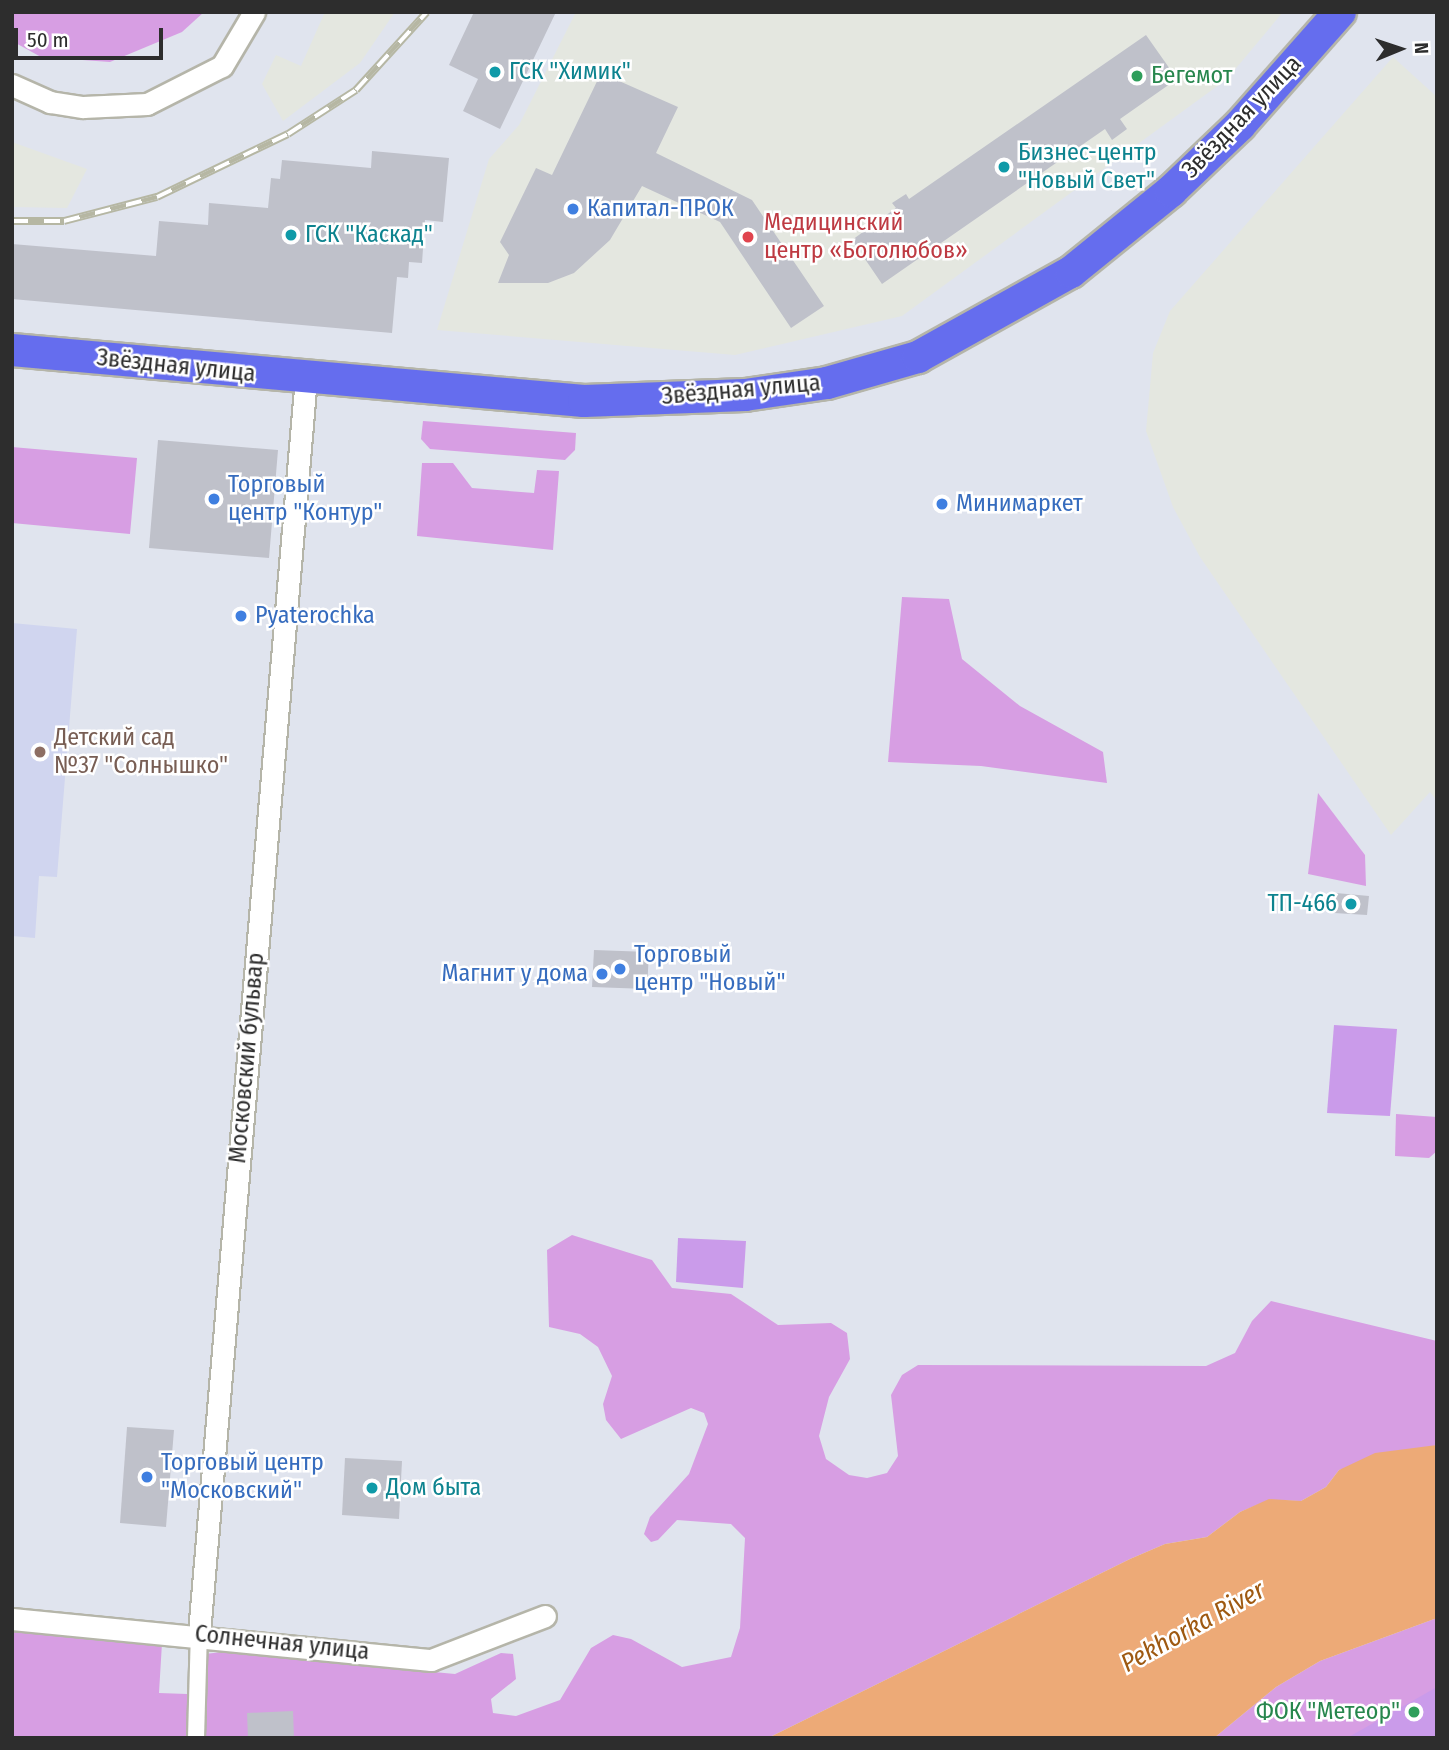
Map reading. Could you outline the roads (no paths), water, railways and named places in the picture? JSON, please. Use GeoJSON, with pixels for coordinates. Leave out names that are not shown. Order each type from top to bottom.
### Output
{"type":"FeatureCollection","features":[{"type":"Feature","properties":{"kind":"main road","name":"Звёздная улица"},"geometry":{"type":"LineString","coordinates":[[12,350],[306,379],[584,401],[745,395],[827,383],[918,357],[1070,272],[1161,199],[1240,125],[1340,12]]}},
{"type":"Feature","properties":{"kind":"street"},"geometry":{"type":"LineString","coordinates":[[12,85],[50,102],[83,107],[147,104],[222,66],[254,12]]}},
{"type":"Feature","properties":{"kind":"street","name":"Московский бульвар"},"geometry":{"type":"LineString","coordinates":[[196,1738],[199,1633],[306,379]]}},
{"type":"Feature","properties":{"kind":"street","name":"Солнечная улица"},"geometry":{"type":"LineString","coordinates":[[12,1619],[199,1633],[430,1660],[545,1616]]}},
{"type":"Feature","properties":{"kind":"water","name":"Pekhorka River"},"geometry":{"type":"Polygon","coordinates":[[[1437,1445],[1437,1618],[1320,1661],[1276,1687],[1214,1738],[768,1738],[1130,1559],[1165,1544],[1207,1537],[1240,1512],[1269,1499],[1301,1501],[1326,1487],[1339,1470],[1375,1453],[1437,1445]]]}},
{"type":"Feature","properties":{"kind":"railway"},"geometry":{"type":"LineString","coordinates":[[12,221],[64,221],[157,197],[288,134],[356,90],[427,12]]}},
{"type":"Feature","properties":{"kind":"place","name":"ГСК \"Химик\""},"geometry":{"type":"Point","coordinates":[495,72]}},
{"type":"Feature","properties":{"kind":"place","name":"Бегемот"},"geometry":{"type":"Point","coordinates":[1137,76]}},
{"type":"Feature","properties":{"kind":"place","name":"Бизнес-центр \"Новый Свет\""},"geometry":{"type":"Point","coordinates":[1004,167]}},
{"type":"Feature","properties":{"kind":"place","name":"Капитал-ПРОК"},"geometry":{"type":"Point","coordinates":[573,209]}},
{"type":"Feature","properties":{"kind":"place","name":"ГСК \"Каскад\""},"geometry":{"type":"Point","coordinates":[291,235]}},
{"type":"Feature","properties":{"kind":"place","name":"Медицинский центр «Боголюбов»"},"geometry":{"type":"Point","coordinates":[748,237]}},
{"type":"Feature","properties":{"kind":"place","name":"Торговый центр \"Контур\""},"geometry":{"type":"Point","coordinates":[214,499]}},
{"type":"Feature","properties":{"kind":"place","name":"Минимаркет"},"geometry":{"type":"Point","coordinates":[942,504]}},
{"type":"Feature","properties":{"kind":"place","name":"Pyaterochka"},"geometry":{"type":"Point","coordinates":[241,616]}},
{"type":"Feature","properties":{"kind":"place","name":"Детский сад №37 \"Солнышко\""},"geometry":{"type":"Point","coordinates":[40,752]}},
{"type":"Feature","properties":{"kind":"place","name":"ТП-466"},"geometry":{"type":"Point","coordinates":[1351,904]}},
{"type":"Feature","properties":{"kind":"place","name":"Торговый центр \"Новый\""},"geometry":{"type":"Point","coordinates":[620,969]}},
{"type":"Feature","properties":{"kind":"place","name":"Магнит у дома"},"geometry":{"type":"Point","coordinates":[602,974]}},
{"type":"Feature","properties":{"kind":"place","name":"Торговый центр \"Московский\""},"geometry":{"type":"Point","coordinates":[147,1477]}},
{"type":"Feature","properties":{"kind":"place","name":"Дом быта"},"geometry":{"type":"Point","coordinates":[372,1488]}},
{"type":"Feature","properties":{"kind":"place","name":"ФОК \"Метеор\""},"geometry":{"type":"Point","coordinates":[1414,1712]}}]}
